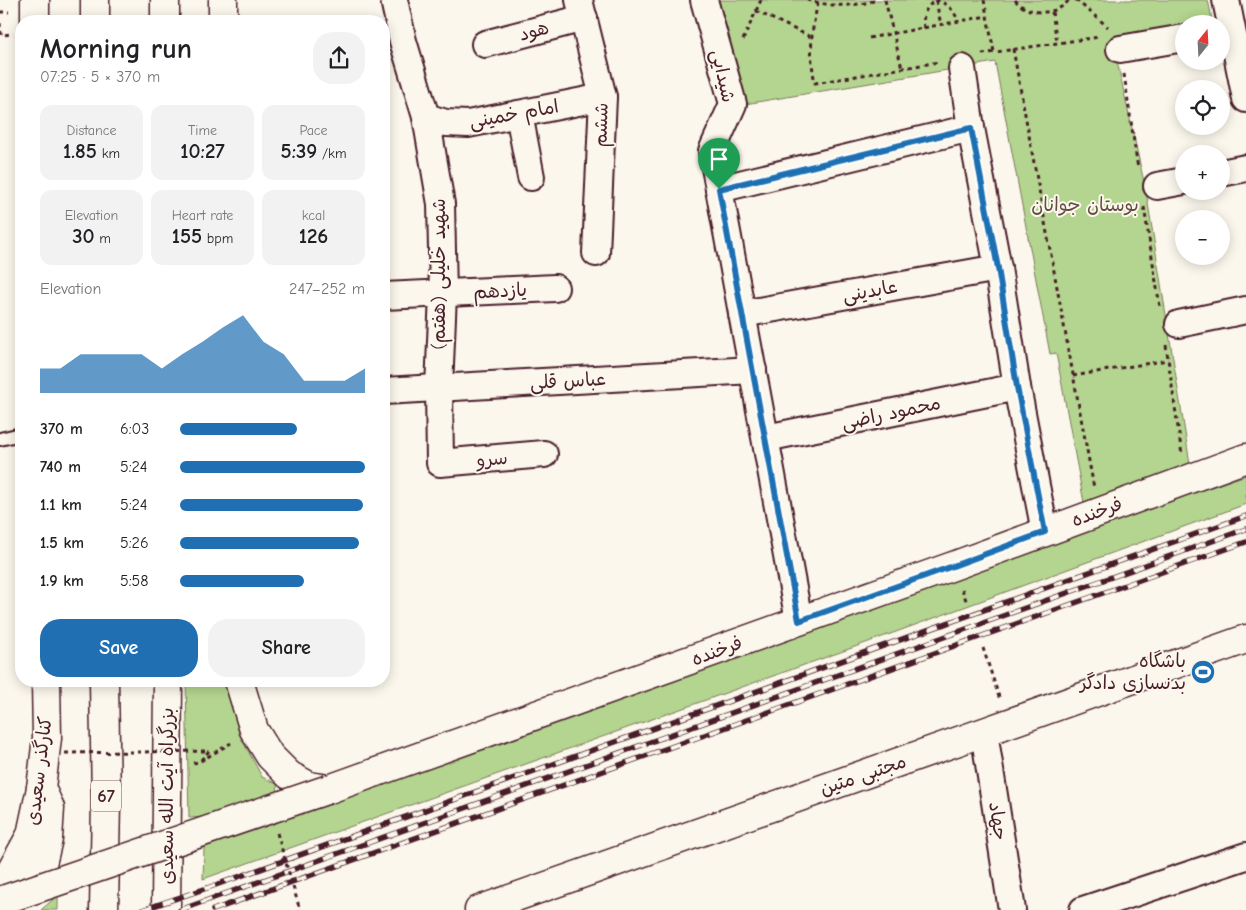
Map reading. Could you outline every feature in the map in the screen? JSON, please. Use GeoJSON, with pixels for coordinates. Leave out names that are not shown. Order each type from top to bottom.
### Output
{"type":"FeatureCollection","features":[{"type":"Feature","properties":{"kind":"main road"},"geometry":{"type":"LineString","coordinates":[[35,0],[36,15]]}},
{"type":"Feature","properties":{"kind":"main road"},"geometry":{"type":"LineString","coordinates":[[95,0],[95,15]]}},
{"type":"Feature","properties":{"kind":"main road"},"geometry":{"type":"LineString","coordinates":[[165,0],[165,15]]}},
{"type":"Feature","properties":{"kind":"main road"},"geometry":{"type":"LineString","coordinates":[[223,0],[231,15]]}},
{"type":"Feature","properties":{"kind":"main road","name":"فرخنده"},"geometry":{"type":"LineString","coordinates":[[0,902],[329,790],[953,566],[1246,458]]}},
{"type":"Feature","properties":{"kind":"main road","name":"مجتبی متین"},"geometry":{"type":"LineString","coordinates":[[479,910],[1246,638]]}},
{"type":"Feature","properties":{"kind":"main road","name":"کنارگذر سعیدی"},"geometry":{"type":"LineString","coordinates":[[0,880],[9,875],[31,835],[41,788],[47,738],[46,687]]}},
{"type":"Feature","properties":{"kind":"main road","name":"67"},"geometry":{"type":"LineString","coordinates":[[104,687],[106,802],[104,910]]}},
{"type":"Feature","properties":{"kind":"main road","name":"بزرگراه آیت الله سعیدی"},"geometry":{"type":"LineString","coordinates":[[166,910],[168,687]]}},
{"type":"Feature","properties":{"kind":"main road"},"geometry":{"type":"LineString","coordinates":[[241,687],[254,730],[270,756],[289,775],[309,786],[329,790]]}},
{"type":"Feature","properties":{"kind":"main road"},"geometry":{"type":"LineString","coordinates":[[0,902],[12,895],[42,864],[48,839],[50,808],[41,788]]}},
{"type":"Feature","properties":{"kind":"street","name":"شهید خلیلی (هفتم)"},"geometry":{"type":"LineString","coordinates":[[394,0],[393,43],[426,117],[441,204],[443,294],[439,388],[440,463]]}},
{"type":"Feature","properties":{"kind":"street","name":"شیدایی"},"geometry":{"type":"LineString","coordinates":[[704,0],[733,104],[712,151],[799,621]]}},
{"type":"Feature","properties":{"kind":"street"},"geometry":{"type":"LineString","coordinates":[[1226,0],[1226,15]]}},
{"type":"Feature","properties":{"kind":"street","name":"هود"},"geometry":{"type":"LineString","coordinates":[[485,44],[582,9]]}},
{"type":"Feature","properties":{"kind":"street","name":"ششم"},"geometry":{"type":"LineString","coordinates":[[582,9],[603,97],[596,253]]}},
{"type":"Feature","properties":{"kind":"street"},"geometry":{"type":"LineString","coordinates":[[1119,42],[1175,39]]}},
{"type":"Feature","properties":{"kind":"street"},"geometry":{"type":"LineString","coordinates":[[1230,42],[1246,99]]}},
{"type":"Feature","properties":{"kind":"street"},"geometry":{"type":"LineString","coordinates":[[962,61],[971,128],[1045,532]]}},
{"type":"Feature","properties":{"kind":"street","name":"امام خمینی"},"geometry":{"type":"LineString","coordinates":[[426,117],[446,123],[468,124],[603,97]]}},
{"type":"Feature","properties":{"kind":"street"},"geometry":{"type":"LineString","coordinates":[[519,114],[531,176]]}},
{"type":"Feature","properties":{"kind":"street"},"geometry":{"type":"LineString","coordinates":[[719,189],[971,128]]}},
{"type":"Feature","properties":{"kind":"street"},"geometry":{"type":"LineString","coordinates":[[1230,171],[1246,168]]}},
{"type":"Feature","properties":{"kind":"street"},"geometry":{"type":"LineString","coordinates":[[1147,189],[1175,183]]}},
{"type":"Feature","properties":{"kind":"street","name":"عابدینی"},"geometry":{"type":"LineString","coordinates":[[742,314],[998,268]]}},
{"type":"Feature","properties":{"kind":"street","name":"یازدهم"},"geometry":{"type":"LineString","coordinates":[[390,296],[555,288]]}},
{"type":"Feature","properties":{"kind":"street"},"geometry":{"type":"LineString","coordinates":[[1168,325],[1246,310]]}},
{"type":"Feature","properties":{"kind":"street","name":"عباس قلی"},"geometry":{"type":"LineString","coordinates":[[390,391],[753,370]]}},
{"type":"Feature","properties":{"kind":"street","name":"محمود راضی"},"geometry":{"type":"LineString","coordinates":[[766,438],[1017,387]]}},
{"type":"Feature","properties":{"kind":"street","name":"سرو"},"geometry":{"type":"LineString","coordinates":[[440,463],[544,454]]}},
{"type":"Feature","properties":{"kind":"street","name":"جهاد"},"geometry":{"type":"LineString","coordinates":[[996,728],[1012,910]]}},
{"type":"Feature","properties":{"kind":"street"},"geometry":{"type":"LineString","coordinates":[[1083,910],[1246,856]]}},
{"type":"Feature","properties":{"kind":"lane"},"geometry":{"type":"LineString","coordinates":[[0,439],[15,435]]}},
{"type":"Feature","properties":{"kind":"path"},"geometry":{"type":"LineString","coordinates":[[807,0],[841,6],[861,5],[877,0]]}},
{"type":"Feature","properties":{"kind":"path"},"geometry":{"type":"LineString","coordinates":[[886,0],[902,68]]}},
{"type":"Feature","properties":{"kind":"path"},"geometry":{"type":"LineString","coordinates":[[924,28],[926,10],[929,4],[936,0],[949,6],[958,22]]}},
{"type":"Feature","properties":{"kind":"path"},"geometry":{"type":"LineString","coordinates":[[936,0],[940,25]]}},
{"type":"Feature","properties":{"kind":"path"},"geometry":{"type":"LineString","coordinates":[[984,0],[994,52]]}},
{"type":"Feature","properties":{"kind":"path"},"geometry":{"type":"LineString","coordinates":[[1016,0],[1018,4],[1034,12],[1052,12],[1068,3],[1069,0]]}},
{"type":"Feature","properties":{"kind":"path"},"geometry":{"type":"LineString","coordinates":[[1076,0],[1119,42],[1147,189],[1168,325],[1168,360],[1183,455],[1174,459]]}},
{"type":"Feature","properties":{"kind":"path"},"geometry":{"type":"LineString","coordinates":[[818,3],[811,37],[811,66],[815,82],[902,68],[962,61],[994,52],[1057,42],[1119,42]]}},
{"type":"Feature","properties":{"kind":"path"},"geometry":{"type":"LineString","coordinates":[[756,11],[811,37]]}},
{"type":"Feature","properties":{"kind":"path"},"geometry":{"type":"LineString","coordinates":[[1052,12],[1057,42]]}},
{"type":"Feature","properties":{"kind":"path"},"geometry":{"type":"LineString","coordinates":[[869,38],[987,16]]}},
{"type":"Feature","properties":{"kind":"path"},"geometry":{"type":"LineString","coordinates":[[0,23],[1,35]]}},
{"type":"Feature","properties":{"kind":"path"},"geometry":{"type":"LineString","coordinates":[[1013,49],[1095,494]]}},
{"type":"Feature","properties":{"kind":"path"},"geometry":{"type":"LineString","coordinates":[[1073,376],[1168,360]]}},
{"type":"Feature","properties":{"kind":"path"},"geometry":{"type":"LineString","coordinates":[[983,648],[996,728]]}},
{"type":"Feature","properties":{"kind":"path"},"geometry":{"type":"LineString","coordinates":[[66,753],[209,751],[199,762],[254,730]]}},
{"type":"Feature","properties":{"kind":"path"},"geometry":{"type":"LineString","coordinates":[[275,825],[300,910]]}},
{"type":"Feature","properties":{"kind":"green space","name":"بوستان جوانان"},"geometry":{"type":"Polygon","coordinates":[[[717,0],[1208,0],[1211,15],[1175,15],[1175,44],[1115,52],[1146,191],[1191,470],[1085,508],[1056,353],[1050,354],[995,62],[745,104],[717,0]]]}},
{"type":"Feature","properties":{"kind":"green space"},"geometry":{"type":"Polygon","coordinates":[[[1246,475],[1246,504],[863,644],[203,879],[205,817],[189,818],[186,687],[228,687],[239,734],[262,777],[277,784],[281,820],[858,615],[1103,525],[1246,475]]]}},
{"type":"Feature","properties":{"kind":"green space"},"geometry":{"type":"Polygon","coordinates":[[[58,895],[58,910],[41,910],[58,895]]]}},
{"type":"Feature","properties":{"kind":"railway"},"geometry":{"type":"LineString","coordinates":[[142,910],[1246,516]]}},
{"type":"Feature","properties":{"kind":"railway"},"geometry":{"type":"LineString","coordinates":[[180,910],[1246,529]]}},
{"type":"Feature","properties":{"kind":"railway"},"geometry":{"type":"LineString","coordinates":[[213,910],[1246,542]]}},
{"type":"Feature","properties":{"kind":"place","name":"باشگاه بدنسازی دادگر"},"geometry":{"type":"Point","coordinates":[1203,672]}},
{"type":"Feature","properties":{"kind":"route"},"geometry":{"type":"LineString","coordinates":[[971,128],[1045,532],[799,621],[719,189],[971,128]]}}]}
